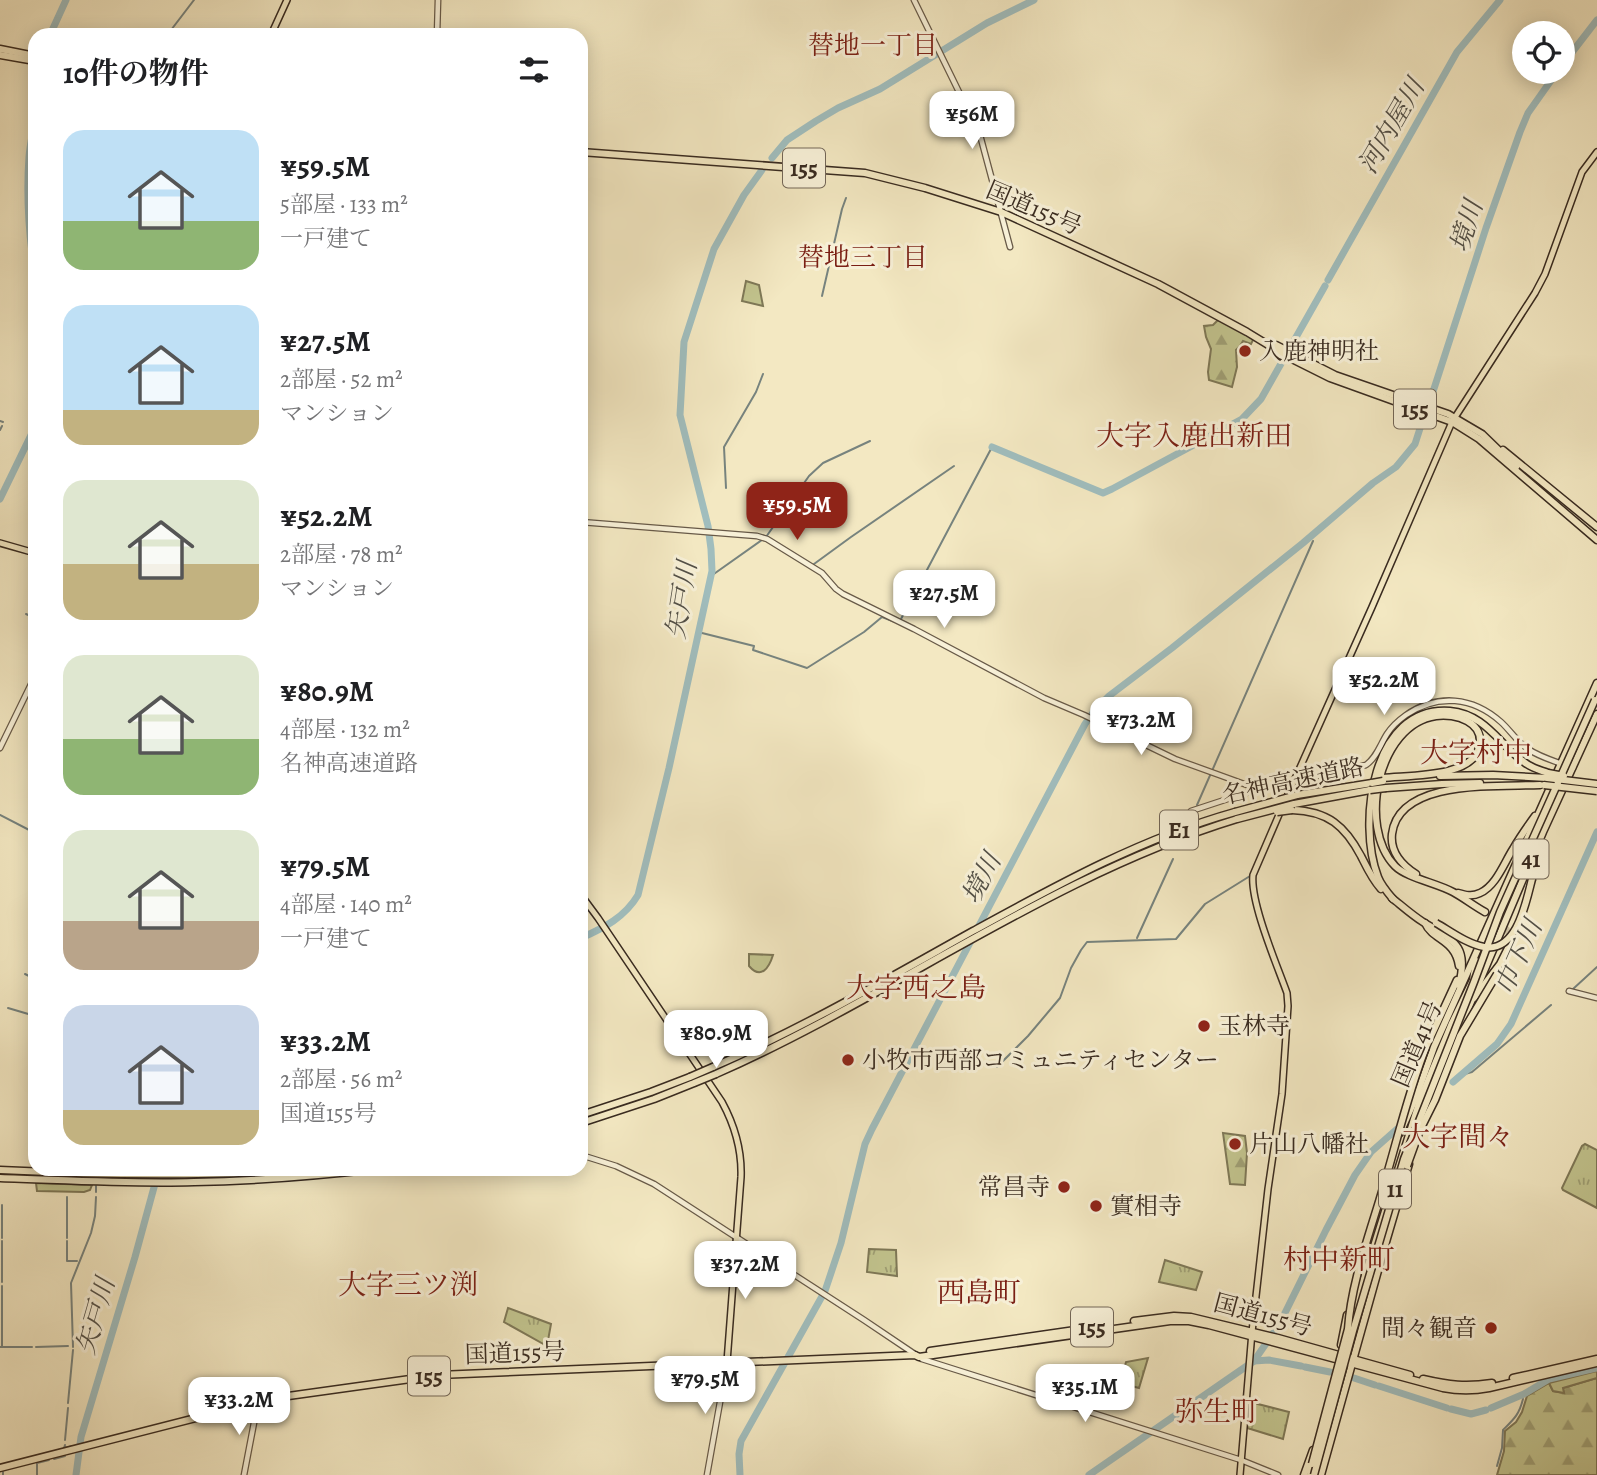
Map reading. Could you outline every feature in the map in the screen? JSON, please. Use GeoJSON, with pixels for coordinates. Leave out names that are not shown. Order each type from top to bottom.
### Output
{"type":"FeatureCollection","features":[{"type":"Feature","properties":{"kind":"highway"},"geometry":{"type":"LineString","coordinates":[[0,49],[28,57]]}},
{"type":"Feature","properties":{"kind":"highway"},"geometry":{"type":"LineString","coordinates":[[0,55],[28,58]]}},
{"type":"Feature","properties":{"kind":"highway","name":"国道155号"},"geometry":{"type":"LineString","coordinates":[[588,153],[865,173],[912,184],[1002,212],[1150,280],[1289,355],[1453,420],[1490,441],[1597,541]]}},
{"type":"Feature","properties":{"kind":"highway","name":"国道155号"},"geometry":{"type":"LineString","coordinates":[[1453,420],[1548,497]]}},
{"type":"Feature","properties":{"kind":"highway","name":"155"},"geometry":{"type":"LineString","coordinates":[[1490,441],[1597,527]]}},
{"type":"Feature","properties":{"kind":"highway","name":"155"},"geometry":{"type":"LineString","coordinates":[[1530,484],[1546,501],[1597,541]]}},
{"type":"Feature","properties":{"kind":"highway","name":"国道41号"},"geometry":{"type":"LineString","coordinates":[[1309,1475],[1363,1248],[1390,1158],[1434,1047],[1597,683]]}},
{"type":"Feature","properties":{"kind":"highway","name":"11"},"geometry":{"type":"LineString","coordinates":[[1309,1475],[1404,1159],[1500,912],[1596,697]]}},
{"type":"Feature","properties":{"kind":"highway"},"geometry":{"type":"LineString","coordinates":[[1393,899],[1381,885],[1374,863],[1370,836],[1371,804],[1381,758],[1390,742],[1405,725],[1419,716],[1436,711],[1463,713],[1483,723],[1545,780]]}},
{"type":"Feature","properties":{"kind":"highway","name":"国道41号"},"geometry":{"type":"LineString","coordinates":[[1321,1475],[1409,1163],[1469,1005],[1534,852],[1597,714]]}},
{"type":"Feature","properties":{"kind":"highway"},"geometry":{"type":"LineString","coordinates":[[1384,782],[1433,774],[1470,762],[1480,743],[1479,734],[1472,724],[1447,715],[1424,719],[1410,727],[1398,739],[1384,765],[1377,794],[1376,813],[1384,848],[1400,870],[1452,892],[1485,912]]}},
{"type":"Feature","properties":{"kind":"highway","name":"名神高速道路"},"geometry":{"type":"LineString","coordinates":[[714,1071],[993,920],[1126,856],[1178,839],[1236,815],[1297,795],[1384,782],[1493,775],[1545,780]]}},
{"type":"Feature","properties":{"kind":"highway"},"geometry":{"type":"LineString","coordinates":[[1426,880],[1398,859],[1392,834],[1406,809],[1427,796],[1452,790],[1545,780],[1597,783]]}},
{"type":"Feature","properties":{"kind":"highway","name":"E1"},"geometry":{"type":"LineString","coordinates":[[1384,782],[1545,780],[1597,791]]}},
{"type":"Feature","properties":{"kind":"highway","name":"名神高速道路"},"geometry":{"type":"LineString","coordinates":[[1236,815],[1293,807],[1371,784]]}},
{"type":"Feature","properties":{"kind":"highway"},"geometry":{"type":"LineString","coordinates":[[1452,892],[1472,895],[1487,889],[1543,806]]}},
{"type":"Feature","properties":{"kind":"highway"},"geometry":{"type":"LineString","coordinates":[[1293,807],[1313,812],[1338,824],[1355,844],[1372,877],[1384,892],[1445,941],[1459,961],[1459,976],[1410,1090],[1360,1267],[1348,1329]]}},
{"type":"Feature","properties":{"kind":"highway"},"geometry":{"type":"LineString","coordinates":[[1426,926],[1436,923],[1488,948],[1508,941],[1515,931],[1528,895],[1534,852]]}},
{"type":"Feature","properties":{"kind":"highway","name":"名神高速道路"},"geometry":{"type":"LineString","coordinates":[[588,1121],[654,1099],[828,1020],[988,931],[1051,892]]}},
{"type":"Feature","properties":{"kind":"highway"},"geometry":{"type":"LineString","coordinates":[[1426,926],[1432,926],[1460,949],[1463,968],[1457,999]]}},
{"type":"Feature","properties":{"kind":"highway"},"geometry":{"type":"LineString","coordinates":[[1379,1241],[1420,1130],[1436,1100],[1456,1044],[1505,960],[1509,945],[1500,964],[1469,1005]]}},
{"type":"Feature","properties":{"kind":"highway","name":"11"},"geometry":{"type":"LineString","coordinates":[[1309,1475],[1348,1329],[1384,1211],[1420,1100],[1473,980],[1478,948]]}},
{"type":"Feature","properties":{"kind":"highway","name":"名神高速道路"},"geometry":{"type":"LineString","coordinates":[[588,1113],[692,1080]]}},
{"type":"Feature","properties":{"kind":"highway"},"geometry":{"type":"LineString","coordinates":[[0,1170],[28,1172]]}},
{"type":"Feature","properties":{"kind":"highway"},"geometry":{"type":"LineString","coordinates":[[95,1176],[143,1179]]}},
{"type":"Feature","properties":{"kind":"highway"},"geometry":{"type":"LineString","coordinates":[[168,1179],[214,1176]]}},
{"type":"Feature","properties":{"kind":"highway"},"geometry":{"type":"LineString","coordinates":[[0,1178],[262,1180],[303,1176]]}},
{"type":"Feature","properties":{"kind":"highway","name":"国道155号"},"geometry":{"type":"LineString","coordinates":[[0,1468],[258,1402],[297,1394],[439,1375],[915,1355],[945,1348],[1174,1316],[1191,1317],[1449,1385],[1468,1386],[1497,1382],[1597,1361]]}},
{"type":"Feature","properties":{"kind":"main road"},"geometry":{"type":"LineString","coordinates":[[274,28],[287,0]]}},
{"type":"Feature","properties":{"kind":"main road"},"geometry":{"type":"LineString","coordinates":[[1240,1475],[1252,1335],[1282,1094],[1288,1006],[1287,993],[1258,909],[1253,875],[1453,420],[1535,293],[1545,274],[1582,173],[1597,152]]}},
{"type":"Feature","properties":{"kind":"main road"},"geometry":{"type":"LineString","coordinates":[[0,543],[28,551]]}},
{"type":"Feature","properties":{"kind":"main road"},"geometry":{"type":"LineString","coordinates":[[588,904],[722,1102],[733,1124],[741,1164],[727,1362]]}},
{"type":"Feature","properties":{"kind":"street"},"geometry":{"type":"LineString","coordinates":[[437,28],[438,0]]}},
{"type":"Feature","properties":{"kind":"street"},"geometry":{"type":"LineString","coordinates":[[914,0],[980,135],[1010,247]]}},
{"type":"Feature","properties":{"kind":"street"},"geometry":{"type":"LineString","coordinates":[[588,523],[767,539],[822,573],[844,594],[1044,698],[1175,759],[1258,789]]}},
{"type":"Feature","properties":{"kind":"street"},"geometry":{"type":"LineString","coordinates":[[0,748],[28,690]]}},
{"type":"Feature","properties":{"kind":"street"},"geometry":{"type":"LineString","coordinates":[[1191,811],[1258,789],[1366,765],[1373,760],[1387,734],[1401,719],[1423,705],[1440,701],[1461,701],[1481,708],[1504,725],[1528,749],[1573,768]]}},
{"type":"Feature","properties":{"kind":"street"},"geometry":{"type":"LineString","coordinates":[[1569,991],[1597,998]]}},
{"type":"Feature","properties":{"kind":"street"},"geometry":{"type":"LineString","coordinates":[[588,1157],[642,1178],[684,1202],[922,1359],[1241,1460],[1278,1475]]}},
{"type":"Feature","properties":{"kind":"street"},"geometry":{"type":"LineString","coordinates":[[707,1475],[727,1362]]}},
{"type":"Feature","properties":{"kind":"street"},"geometry":{"type":"LineString","coordinates":[[244,1475],[258,1402]]}},
{"type":"Feature","properties":{"kind":"green space"},"geometry":{"type":"Polygon","coordinates":[[[746,281],[759,285],[763,306],[742,301],[746,281]]]}},
{"type":"Feature","properties":{"kind":"green space"},"geometry":{"type":"Polygon","coordinates":[[[1219,319],[1254,338],[1251,344],[1243,341],[1236,350],[1237,367],[1232,387],[1209,380],[1211,349],[1204,326],[1213,325],[1219,319]]]}},
{"type":"Feature","properties":{"kind":"green space"},"geometry":{"type":"Polygon","coordinates":[[[749,954],[773,955],[767,968],[757,972],[749,966],[749,954]]]}},
{"type":"Feature","properties":{"kind":"green space"},"geometry":{"type":"Polygon","coordinates":[[[1223,1133],[1245,1136],[1245,1185],[1230,1184],[1223,1133]]]}},
{"type":"Feature","properties":{"kind":"green space"},"geometry":{"type":"Polygon","coordinates":[[[1585,1144],[1597,1150],[1597,1208],[1562,1188],[1585,1144]]]}},
{"type":"Feature","properties":{"kind":"green space"},"geometry":{"type":"Polygon","coordinates":[[[36,1183],[92,1185],[90,1190],[84,1192],[37,1191],[36,1183]]]}},
{"type":"Feature","properties":{"kind":"green space"},"geometry":{"type":"Polygon","coordinates":[[[869,1249],[896,1250],[897,1276],[867,1272],[869,1249]]]}},
{"type":"Feature","properties":{"kind":"green space"},"geometry":{"type":"Polygon","coordinates":[[[1165,1260],[1202,1272],[1196,1290],[1159,1282],[1165,1260]]]}},
{"type":"Feature","properties":{"kind":"green space"},"geometry":{"type":"Polygon","coordinates":[[[508,1308],[551,1324],[547,1346],[504,1322],[508,1308]]]}},
{"type":"Feature","properties":{"kind":"green space"},"geometry":{"type":"Polygon","coordinates":[[[1148,1358],[1139,1388],[1120,1383],[1126,1362],[1148,1358]]]}},
{"type":"Feature","properties":{"kind":"green space"},"geometry":{"type":"Polygon","coordinates":[[[1597,1371],[1597,1378],[1563,1388],[1564,1393],[1553,1391],[1549,1383],[1597,1371]]]}},
{"type":"Feature","properties":{"kind":"green space"},"geometry":{"type":"Polygon","coordinates":[[[1597,1378],[1597,1475],[1497,1475],[1504,1451],[1505,1431],[1516,1422],[1527,1396],[1549,1383],[1553,1391],[1564,1393],[1563,1388],[1597,1378]]]}},
{"type":"Feature","properties":{"kind":"green space"},"geometry":{"type":"Polygon","coordinates":[[[1246,1401],[1289,1412],[1283,1439],[1244,1427],[1246,1401]]]}},
{"type":"Feature","properties":{"kind":"waterway"},"geometry":{"type":"LineString","coordinates":[[53,28],[66,0]]}},
{"type":"Feature","properties":{"kind":"waterway"},"geometry":{"type":"LineString","coordinates":[[173,28],[194,0]]}},
{"type":"Feature","properties":{"kind":"waterway","name":"矢戸川"},"geometry":{"type":"LineString","coordinates":[[772,158],[787,140],[816,121],[880,89],[987,23],[1034,0]]}},
{"type":"Feature","properties":{"kind":"waterway","name":"河内屋川"},"geometry":{"type":"LineString","coordinates":[[1328,280],[1457,52],[1500,0]]}},
{"type":"Feature","properties":{"kind":"waterway","name":"境川"},"geometry":{"type":"LineString","coordinates":[[1575,48],[1597,20]]}},
{"type":"Feature","properties":{"kind":"waterway","name":"境川"},"geometry":{"type":"LineString","coordinates":[[1430,401],[1520,132],[1528,113],[1549,84]]}},
{"type":"Feature","properties":{"kind":"waterway","name":"矢戸川"},"geometry":{"type":"LineString","coordinates":[[588,935],[627,910],[638,895],[669,768],[712,571],[708,526],[680,415],[684,342],[714,249],[744,195],[762,170]]}},
{"type":"Feature","properties":{"kind":"waterway"},"geometry":{"type":"LineString","coordinates":[[822,296],[846,198]]}},
{"type":"Feature","properties":{"kind":"waterway","name":"河内屋川"},"geometry":{"type":"LineString","coordinates":[[992,447],[1103,493],[1112,489],[1242,419],[1261,399],[1325,286]]}},
{"type":"Feature","properties":{"kind":"waterway"},"geometry":{"type":"LineString","coordinates":[[726,488],[724,447],[756,392],[763,374]]}},
{"type":"Feature","properties":{"kind":"waterway","name":"境川"},"geometry":{"type":"LineString","coordinates":[[740,1475],[741,1441],[825,1291],[841,1243],[865,1144],[1085,724],[1109,696],[1396,467],[1415,444],[1424,416]]}},
{"type":"Feature","properties":{"kind":"waterway"},"geometry":{"type":"LineString","coordinates":[[0,430],[2,426]]}},
{"type":"Feature","properties":{"kind":"waterway"},"geometry":{"type":"LineString","coordinates":[[0,499],[28,441]]}},
{"type":"Feature","properties":{"kind":"waterway"},"geometry":{"type":"LineString","coordinates":[[711,576],[766,537],[809,476],[823,463],[870,441]]}},
{"type":"Feature","properties":{"kind":"waterway"},"geometry":{"type":"LineString","coordinates":[[901,619],[992,447]]}},
{"type":"Feature","properties":{"kind":"waterway"},"geometry":{"type":"LineString","coordinates":[[814,564],[954,466]]}},
{"type":"Feature","properties":{"kind":"waterway"},"geometry":{"type":"LineString","coordinates":[[1197,805],[1313,541]]}},
{"type":"Feature","properties":{"kind":"waterway"},"geometry":{"type":"LineString","coordinates":[[698,632],[754,646],[753,650],[807,668],[864,632],[882,617],[895,622]]}},
{"type":"Feature","properties":{"kind":"waterway"},"geometry":{"type":"LineString","coordinates":[[0,815],[28,829]]}},
{"type":"Feature","properties":{"kind":"waterway","name":"巾下川"},"geometry":{"type":"LineString","coordinates":[[1453,1082],[1497,1044],[1511,1024],[1597,832]]}},
{"type":"Feature","properties":{"kind":"waterway"},"geometry":{"type":"LineString","coordinates":[[1137,938],[1173,859]]}},
{"type":"Feature","properties":{"kind":"waterway"},"geometry":{"type":"LineString","coordinates":[[997,1067],[1060,998],[1071,968],[1087,942],[1176,939],[1205,904],[1250,876]]}},
{"type":"Feature","properties":{"kind":"waterway"},"geometry":{"type":"LineString","coordinates":[[1573,989],[1597,967]]}},
{"type":"Feature","properties":{"kind":"waterway"},"geometry":{"type":"LineString","coordinates":[[1461,1075],[1472,1072],[1551,1005]]}},
{"type":"Feature","properties":{"kind":"waterway"},"geometry":{"type":"LineString","coordinates":[[8,1008],[28,1014]]}},
{"type":"Feature","properties":{"kind":"waterway","name":"巾下川"},"geometry":{"type":"LineString","coordinates":[[1089,1475],[1254,1361],[1280,1323],[1355,1175],[1371,1152],[1397,1129]]}},
{"type":"Feature","properties":{"kind":"waterway","name":"矢戸川"},"geometry":{"type":"LineString","coordinates":[[76,1475],[81,1437],[157,1176]]}},
{"type":"Feature","properties":{"kind":"waterway"},"geometry":{"type":"LineString","coordinates":[[96,1186],[96,1192]]}},
{"type":"Feature","properties":{"kind":"waterway"},"geometry":{"type":"LineString","coordinates":[[67,1197],[67,1238]]}},
{"type":"Feature","properties":{"kind":"waterway"},"geometry":{"type":"LineString","coordinates":[[73,1347],[71,1283],[91,1233],[96,1197]]}},
{"type":"Feature","properties":{"kind":"waterway"},"geometry":{"type":"LineString","coordinates":[[2,1205],[2,1238]]}},
{"type":"Feature","properties":{"kind":"waterway"},"geometry":{"type":"LineString","coordinates":[[2,1241],[2,1282]]}},
{"type":"Feature","properties":{"kind":"waterway"},"geometry":{"type":"LineString","coordinates":[[67,1241],[67,1261],[77,1261]]}},
{"type":"Feature","properties":{"kind":"waterway"},"geometry":{"type":"LineString","coordinates":[[2,1286],[2,1347]]}},
{"type":"Feature","properties":{"kind":"waterway"},"geometry":{"type":"LineString","coordinates":[[36,1347],[68,1346]]}},
{"type":"Feature","properties":{"kind":"waterway"},"geometry":{"type":"LineString","coordinates":[[0,1347],[32,1347]]}},
{"type":"Feature","properties":{"kind":"waterway"},"geometry":{"type":"LineString","coordinates":[[68,1403],[73,1350]]}},
{"type":"Feature","properties":{"kind":"waterway"},"geometry":{"type":"LineString","coordinates":[[1254,1361],[1269,1360],[1301,1366]]}},
{"type":"Feature","properties":{"kind":"waterway"},"geometry":{"type":"LineString","coordinates":[[1305,1367],[1330,1372]]}},
{"type":"Feature","properties":{"kind":"waterway"},"geometry":{"type":"LineString","coordinates":[[1491,1408],[1524,1394],[1549,1379],[1597,1368]]}},
{"type":"Feature","properties":{"kind":"waterway"},"geometry":{"type":"LineString","coordinates":[[1354,1378],[1375,1385]]}},
{"type":"Feature","properties":{"kind":"waterway"},"geometry":{"type":"LineString","coordinates":[[1379,1386],[1447,1408]]}},
{"type":"Feature","properties":{"kind":"waterway"},"geometry":{"type":"LineString","coordinates":[[1497,1466],[1503,1430],[1516,1416],[1523,1399]]}},
{"type":"Feature","properties":{"kind":"waterway"},"geometry":{"type":"LineString","coordinates":[[65,1440],[68,1408]]}},
{"type":"Feature","properties":{"kind":"waterway"},"geometry":{"type":"LineString","coordinates":[[1451,1409],[1471,1414],[1486,1410]]}},
{"type":"Feature","properties":{"kind":"waterway"},"geometry":{"type":"LineString","coordinates":[[65,1445],[64,1448],[73,1446]]}},
{"type":"Feature","properties":{"kind":"waterway"},"geometry":{"type":"LineString","coordinates":[[54,1459],[65,1456]]}},
{"type":"Feature","properties":{"kind":"waterway"},"geometry":{"type":"LineString","coordinates":[[37,1475],[37,1463],[49,1460]]}},
{"type":"Feature","properties":{"kind":"tunnel"},"geometry":{"type":"LineString","coordinates":[[1485,912],[1503,923],[1510,943]]}},
{"type":"Feature","properties":{"kind":"place","name":"入鹿神明社"},"geometry":{"type":"Point","coordinates":[1245,351]}},
{"type":"Feature","properties":{"kind":"place","name":"玉林寺"},"geometry":{"type":"Point","coordinates":[1204,1026]}},
{"type":"Feature","properties":{"kind":"place","name":"小牧市西部コミュニティセンター"},"geometry":{"type":"Point","coordinates":[848,1060]}},
{"type":"Feature","properties":{"kind":"place","name":"片山八幡社"},"geometry":{"type":"Point","coordinates":[1235,1144]}},
{"type":"Feature","properties":{"kind":"place","name":"常昌寺"},"geometry":{"type":"Point","coordinates":[1064,1187]}},
{"type":"Feature","properties":{"kind":"place","name":"實相寺"},"geometry":{"type":"Point","coordinates":[1096,1206]}},
{"type":"Feature","properties":{"kind":"place","name":"間々観音"},"geometry":{"type":"Point","coordinates":[1491,1328]}},
{"type":"Feature","properties":{"kind":"district","name":"替地一丁目"},"geometry":{"type":"Point","coordinates":[873,45]}},
{"type":"Feature","properties":{"kind":"district","name":"替地三丁目"},"geometry":{"type":"Point","coordinates":[863,257]}},
{"type":"Feature","properties":{"kind":"district","name":"大字入鹿出新田"},"geometry":{"type":"Point","coordinates":[1194,435]}},
{"type":"Feature","properties":{"kind":"district","name":"大字村中"},"geometry":{"type":"Point","coordinates":[1476,752]}},
{"type":"Feature","properties":{"kind":"district","name":"大字西之島"},"geometry":{"type":"Point","coordinates":[916,987]}},
{"type":"Feature","properties":{"kind":"district","name":"大字間々"},"geometry":{"type":"Point","coordinates":[1458,1136]}},
{"type":"Feature","properties":{"kind":"district","name":"村中新町"},"geometry":{"type":"Point","coordinates":[1339,1259]}},
{"type":"Feature","properties":{"kind":"district","name":"大字三ツ渕"},"geometry":{"type":"Point","coordinates":[408,1284]}},
{"type":"Feature","properties":{"kind":"district","name":"西島町"},"geometry":{"type":"Point","coordinates":[979,1292]}},
{"type":"Feature","properties":{"kind":"district","name":"弥生町"},"geometry":{"type":"Point","coordinates":[1217,1411]}}]}
